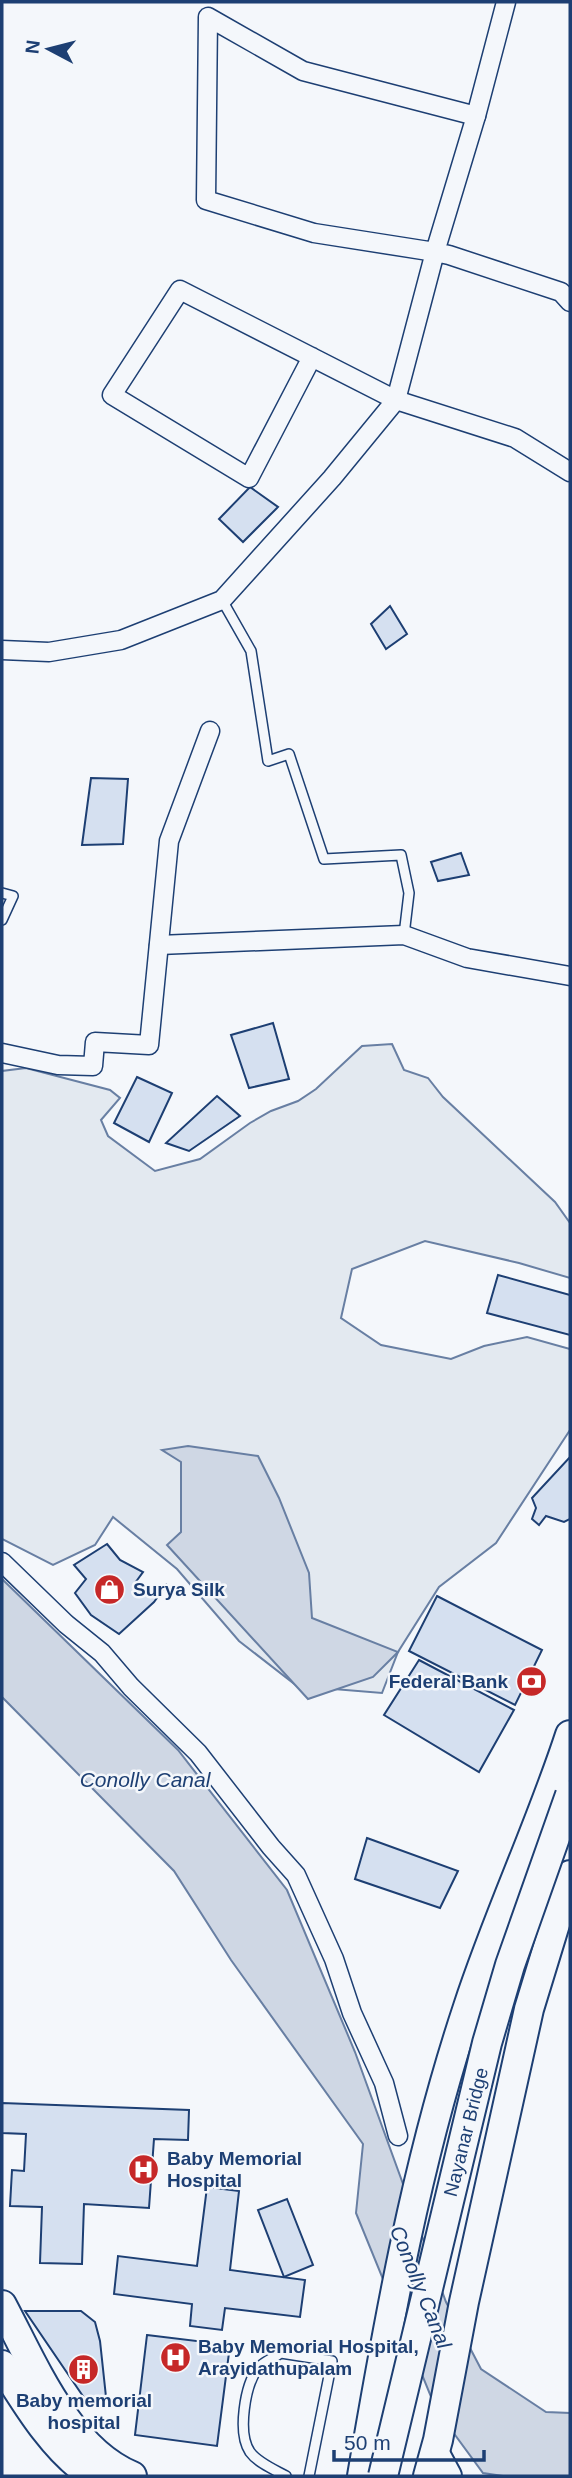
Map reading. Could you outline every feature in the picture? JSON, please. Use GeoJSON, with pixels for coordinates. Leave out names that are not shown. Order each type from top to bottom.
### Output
{"type":"FeatureCollection","features":[{"type":"Feature","properties":{"kind":"main road"},"geometry":{"type":"LineString","coordinates":[[362,2476],[389,2316],[422,2164],[468,2007],[570,1735]]}},
{"type":"Feature","properties":{"kind":"main road","name":"Nayanar Bridge"},"geometry":{"type":"LineString","coordinates":[[383,2476],[487,2043],[510,1965],[570,1795]]}},
{"type":"Feature","properties":{"kind":"main road"},"geometry":{"type":"LineString","coordinates":[[437,2461],[464,2302],[529,2009],[570,1875]]}},
{"type":"Feature","properties":{"kind":"main road"},"geometry":{"type":"LineString","coordinates":[[441,2099],[458,2084],[476,2081],[488,2089],[495,2100],[503,2124]]}},
{"type":"Feature","properties":{"kind":"main road"},"geometry":{"type":"LineString","coordinates":[[2,2305],[56,2405],[87,2444],[122,2472],[132,2476]]}},
{"type":"Feature","properties":{"kind":"main road"},"geometry":{"type":"LineString","coordinates":[[2,2365],[23,2399],[62,2449],[94,2476]]}},
{"type":"Feature","properties":{"kind":"street"},"geometry":{"type":"LineString","coordinates":[[2,650],[49,652],[121,640],[222,600],[332,478],[396,400],[506,2]]}},
{"type":"Feature","properties":{"kind":"street"},"geometry":{"type":"LineString","coordinates":[[476,116],[303,71],[208,17],[206,200],[314,233],[449,255],[561,292],[570,302]]}},
{"type":"Feature","properties":{"kind":"street"},"geometry":{"type":"LineString","coordinates":[[312,357],[249,478],[112,396],[180,290],[312,357],[396,400],[515,438],[570,472]]}},
{"type":"Feature","properties":{"kind":"street"},"geometry":{"type":"LineString","coordinates":[[2,1053],[58,1065],[93,1066],[94,1042],[149,1045],[169,841],[211,732]]}},
{"type":"Feature","properties":{"kind":"street"},"geometry":{"type":"LineString","coordinates":[[159,945],[404,934],[467,958],[570,976]]}},
{"type":"Feature","properties":{"kind":"street"},"geometry":{"type":"LineString","coordinates":[[2,1562],[66,1624],[102,1653],[131,1688],[198,1753],[296,1875],[334,1959],[352,2012],[384,2083],[398,2136]]}},
{"type":"Feature","properties":{"kind":"lane"},"geometry":{"type":"LineString","coordinates":[[222,600],[251,651],[268,761],[289,754],[324,859],[401,855],[409,893],[404,934]]}},
{"type":"Feature","properties":{"kind":"lane"},"geometry":{"type":"LineString","coordinates":[[2,893],[13,896],[2,920]]}},
{"type":"Feature","properties":{"kind":"lane"},"geometry":{"type":"LineString","coordinates":[[286,2476],[264,2465],[250,2452],[243,2433],[245,2403],[259,2368],[281,2353],[332,2361],[309,2476]]}},
{"type":"Feature","properties":{"kind":"shaded area"},"geometry":{"type":"Polygon","coordinates":[[[392,1044],[404,1070],[428,1078],[443,1097],[555,1202],[570,1223],[570,1278],[425,1241],[352,1269],[341,1318],[381,1345],[451,1359],[484,1346],[527,1337],[570,1349],[570,1430],[496,1543],[439,1587],[398,1652],[382,1693],[297,1686],[239,1641],[177,1569],[113,1517],[95,1545],[53,1565],[2,1539],[2,1071],[26,1068],[110,1090],[120,1098],[101,1120],[108,1136],[155,1171],[200,1159],[250,1123],[271,1111],[298,1101],[316,1089],[362,1046],[392,1044]]]}},
{"type":"Feature","properties":{"kind":"water"},"geometry":{"type":"Polygon","coordinates":[[[188,1446],[258,1456],[279,1498],[309,1573],[312,1618],[398,1652],[373,1677],[308,1699],[167,1545],[181,1532],[181,1462],[162,1450],[188,1446]]]}},
{"type":"Feature","properties":{"kind":"water","name":"Conolly Canal"},"geometry":{"type":"Polygon","coordinates":[[[2,1579],[178,1750],[287,1890],[355,2052],[446,2302],[481,2369],[546,2412],[570,2413],[570,2476],[503,2476],[483,2473],[436,2409],[356,2213],[363,2144],[231,1960],[174,1871],[2,1697],[2,1579]]]}},
{"type":"Feature","properties":{"kind":"building"},"geometry":{"type":"Polygon","coordinates":[[[250,487],[278,507],[243,542],[219,519],[250,487]]]}},
{"type":"Feature","properties":{"kind":"building"},"geometry":{"type":"Polygon","coordinates":[[[390,606],[407,634],[386,649],[371,624],[390,606]]]}},
{"type":"Feature","properties":{"kind":"building"},"geometry":{"type":"Polygon","coordinates":[[[91,778],[128,779],[123,844],[82,845],[91,778]]]}},
{"type":"Feature","properties":{"kind":"building"},"geometry":{"type":"Polygon","coordinates":[[[461,853],[469,875],[438,881],[431,862],[461,853]]]}},
{"type":"Feature","properties":{"kind":"building"},"geometry":{"type":"Polygon","coordinates":[[[273,1023],[289,1079],[249,1088],[231,1035],[273,1023]]]}},
{"type":"Feature","properties":{"kind":"building"},"geometry":{"type":"Polygon","coordinates":[[[137,1077],[172,1093],[149,1142],[114,1123],[137,1077]]]}},
{"type":"Feature","properties":{"kind":"building"},"geometry":{"type":"Polygon","coordinates":[[[217,1096],[240,1116],[189,1151],[166,1143],[217,1096]]]}},
{"type":"Feature","properties":{"kind":"building"},"geometry":{"type":"Polygon","coordinates":[[[498,1275],[570,1295],[570,1335],[487,1313],[498,1275]]]}},
{"type":"Feature","properties":{"kind":"building"},"geometry":{"type":"Polygon","coordinates":[[[570,1457],[570,1519],[564,1522],[546,1516],[539,1525],[532,1519],[536,1508],[532,1498],[570,1457]]]}},
{"type":"Feature","properties":{"kind":"building","name":"Surya Silk"},"geometry":{"type":"Polygon","coordinates":[[[107,1544],[120,1560],[143,1572],[135,1583],[148,1595],[167,1584],[154,1602],[119,1634],[91,1615],[75,1593],[86,1579],[74,1565],[107,1544]]]}},
{"type":"Feature","properties":{"kind":"building"},"geometry":{"type":"Polygon","coordinates":[[[437,1596],[542,1650],[515,1705],[409,1651],[437,1596]]]}},
{"type":"Feature","properties":{"kind":"building"},"geometry":{"type":"Polygon","coordinates":[[[419,1660],[514,1710],[479,1772],[384,1715],[419,1660]]]}},
{"type":"Feature","properties":{"kind":"building"},"geometry":{"type":"Polygon","coordinates":[[[367,1838],[458,1871],[440,1908],[355,1879],[367,1838]]]}},
{"type":"Feature","properties":{"kind":"building"},"geometry":{"type":"Polygon","coordinates":[[[2,2103],[189,2110],[188,2140],[154,2139],[149,2208],[84,2204],[82,2264],[40,2263],[42,2207],[10,2206],[12,2170],[24,2171],[26,2134],[2,2133],[2,2103]]]}},
{"type":"Feature","properties":{"kind":"building"},"geometry":{"type":"Polygon","coordinates":[[[207,2187],[239,2191],[230,2270],[305,2280],[300,2317],[225,2308],[222,2330],[190,2326],[192,2304],[114,2294],[118,2256],[197,2266],[207,2187]]]}},
{"type":"Feature","properties":{"kind":"building"},"geometry":{"type":"Polygon","coordinates":[[[287,2199],[313,2265],[284,2277],[258,2210],[287,2199]]]}},
{"type":"Feature","properties":{"kind":"building","name":"Baby memorial hospital"},"geometry":{"type":"Polygon","coordinates":[[[25,2311],[81,2311],[95,2322],[100,2341],[106,2397],[89,2405],[25,2311]]]}},
{"type":"Feature","properties":{"kind":"building","name":"Baby Memorial Hospital"},"geometry":{"type":"Polygon","coordinates":[[[147,2335],[230,2345],[217,2446],[135,2435],[147,2335]]]}},
{"type":"Feature","properties":{"kind":"place","name":"Surya Silk"},"geometry":{"type":"Point","coordinates":[110,1589]}},
{"type":"Feature","properties":{"kind":"place","name":"Federal Bank"},"geometry":{"type":"Point","coordinates":[531,1681]}},
{"type":"Feature","properties":{"kind":"place","name":"Baby Memorial Hospital"},"geometry":{"type":"Point","coordinates":[144,2169]}},
{"type":"Feature","properties":{"kind":"place","name":"Baby Memorial Hospital, Arayidathupalam"},"geometry":{"type":"Point","coordinates":[175,2357]}},
{"type":"Feature","properties":{"kind":"place","name":"Baby memorial hospital"},"geometry":{"type":"Point","coordinates":[84,2369]}}]}
